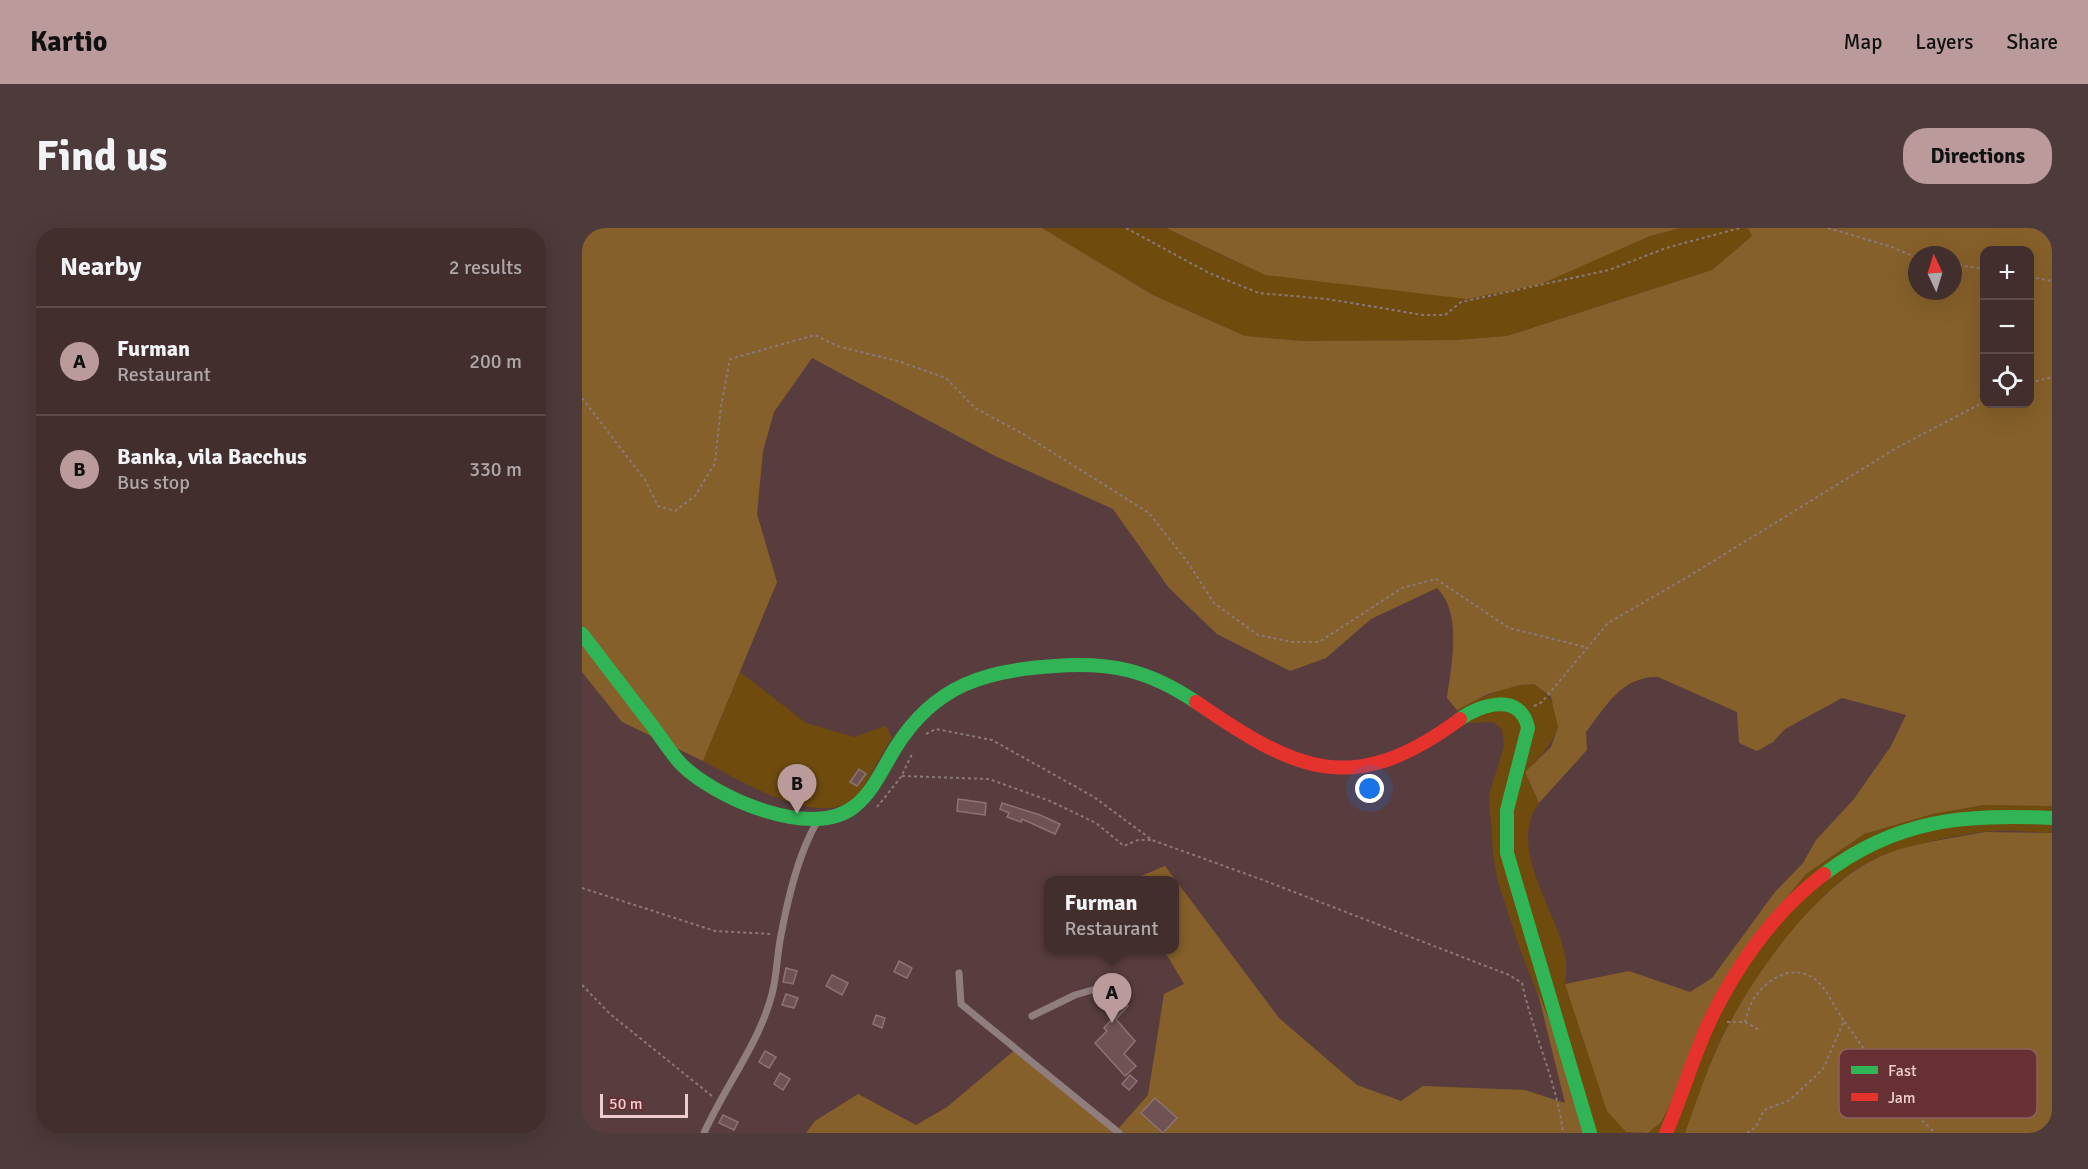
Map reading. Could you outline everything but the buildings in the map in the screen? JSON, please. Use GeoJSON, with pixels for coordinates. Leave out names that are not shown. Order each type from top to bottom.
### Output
{"type":"FeatureCollection","features":[{"type":"Feature","properties":{"kind":"main road"},"geometry":{"type":"LineString","coordinates":[[582,634],[685,767],[720,790],[770,812],[801,820],[819,820],[845,814],[857,806],[904,734],[934,703],[962,683],[1008,670],[1099,666],[1137,671],[1177,690],[1265,746],[1298,760],[1332,768],[1395,757],[1435,738],[1484,706],[1503,703],[1521,712],[1527,723],[1527,737],[1507,810],[1507,853],[1590,1133]]}},
{"type":"Feature","properties":{"kind":"main road"},"geometry":{"type":"LineString","coordinates":[[1666,1133],[1710,1021],[1743,963],[1785,907],[1813,880],[1862,846],[1891,834],[1955,818],[2020,814],[2052,818]]}},
{"type":"Feature","properties":{"kind":"lane"},"geometry":{"type":"LineString","coordinates":[[704,1133],[718,1101],[746,1057],[772,994],[781,935],[798,870],[811,833],[819,820]]}},
{"type":"Feature","properties":{"kind":"lane"},"geometry":{"type":"LineString","coordinates":[[959,973],[961,1004],[1119,1133]]}},
{"type":"Feature","properties":{"kind":"lane"},"geometry":{"type":"LineString","coordinates":[[1032,1016],[1075,995],[1113,984]]}},
{"type":"Feature","properties":{"kind":"path"},"geometry":{"type":"LineString","coordinates":[[1126,228],[1209,273],[1259,293],[1327,299],[1423,315],[1445,315],[1461,302],[1608,270],[1666,248],[1740,228]]}},
{"type":"Feature","properties":{"kind":"path"},"geometry":{"type":"LineString","coordinates":[[1828,228],[1908,254]]}},
{"type":"Feature","properties":{"kind":"path"},"geometry":{"type":"LineString","coordinates":[[1962,265],[1980,268]]}},
{"type":"Feature","properties":{"kind":"path"},"geometry":{"type":"LineString","coordinates":[[2034,278],[2052,281]]}},
{"type":"Feature","properties":{"kind":"path"},"geometry":{"type":"LineString","coordinates":[[582,398],[645,480],[658,506],[675,511],[695,496],[700,484],[715,463],[721,406],[730,359],[815,335],[837,346],[901,362],[946,378],[975,408],[1035,441],[1149,513],[1184,556],[1214,603],[1258,635],[1292,642],[1319,642],[1402,588],[1436,579],[1509,628],[1585,647]]}},
{"type":"Feature","properties":{"kind":"path"},"geometry":{"type":"LineString","coordinates":[[2034,382],[2052,377]]}},
{"type":"Feature","properties":{"kind":"path"},"geometry":{"type":"LineString","coordinates":[[1521,712],[1542,702],[1585,647],[1608,623],[1686,578],[1898,447],[1980,404]]}},
{"type":"Feature","properties":{"kind":"path"},"geometry":{"type":"LineString","coordinates":[[920,737],[936,729],[992,740],[1094,797],[1152,840],[1284,888],[1509,975],[1522,983],[1531,1021],[1561,1109],[1563,1133]]}},
{"type":"Feature","properties":{"kind":"path"},"geometry":{"type":"LineString","coordinates":[[915,747],[901,777],[906,775],[924,779],[936,777],[960,780],[989,779],[1050,801],[1096,823],[1124,846],[1138,840],[1152,840]]}},
{"type":"Feature","properties":{"kind":"path"},"geometry":{"type":"LineString","coordinates":[[582,888],[715,931],[781,935]]}},
{"type":"Feature","properties":{"kind":"path"},"geometry":{"type":"LineString","coordinates":[[1745,1022],[1753,1000],[1776,975],[1803,972],[1820,984],[1864,1049]]}},
{"type":"Feature","properties":{"kind":"path"},"geometry":{"type":"LineString","coordinates":[[582,985],[609,1014],[718,1101]]}},
{"type":"Feature","properties":{"kind":"path"},"geometry":{"type":"LineString","coordinates":[[1710,1021],[1745,1022],[1761,1031]]}},
{"type":"Feature","properties":{"kind":"path"},"geometry":{"type":"LineString","coordinates":[[1747,1133],[1756,1127],[1764,1110],[1790,1100],[1823,1069],[1844,1021]]}},
{"type":"Feature","properties":{"kind":"path"},"geometry":{"type":"LineString","coordinates":[[1920,1118],[1935,1133]]}},
{"type":"Feature","properties":{"kind":"shaded area"},"geometry":{"type":"Polygon","coordinates":[[[582,228],[1042,228],[1153,295],[1245,336],[1303,341],[1456,340],[1507,336],[1712,270],[1752,236],[1748,228],[2052,228],[2052,806],[1983,805],[1933,814],[1864,834],[1806,874],[1761,929],[1661,1122],[1648,1133],[1626,1132],[1607,1111],[1565,984],[1629,971],[1690,992],[1712,978],[1775,892],[1803,863],[1816,840],[1854,799],[1891,746],[1906,715],[1842,698],[1785,729],[1773,742],[1757,751],[1739,743],[1737,712],[1658,677],[1645,678],[1625,687],[1608,703],[1586,732],[1587,750],[1539,803],[1525,772],[1551,747],[1558,727],[1551,697],[1534,684],[1520,685],[1488,694],[1457,710],[1447,698],[1453,626],[1445,599],[1437,588],[1371,619],[1326,658],[1290,671],[1217,634],[1169,588],[1113,509],[995,456],[812,358],[774,412],[763,451],[757,514],[777,582],[703,761],[622,722],[582,672],[582,228]]]}},
{"type":"Feature","properties":{"kind":"shaded area"},"geometry":{"type":"Polygon","coordinates":[[[1042,228],[1166,228],[1265,275],[1650,236],[1681,228],[1748,228],[1752,236],[1712,270],[1507,336],[1456,340],[1303,341],[1245,336],[1153,295],[1042,228]]]}},
{"type":"Feature","properties":{"kind":"shaded area"},"geometry":{"type":"Polygon","coordinates":[[[1166,228],[1681,228],[1650,236],[1541,284],[1467,299],[1265,275],[1166,228]]]}},
{"type":"Feature","properties":{"kind":"shaded area"},"geometry":{"type":"Polygon","coordinates":[[[740,672],[806,723],[854,737],[886,726],[892,738],[856,797],[841,806],[822,808],[801,805],[757,789],[703,761],[740,672]]]}},
{"type":"Feature","properties":{"kind":"shaded area"},"geometry":{"type":"Polygon","coordinates":[[[1534,684],[1555,707],[1558,718],[1553,739],[1525,772],[1539,803],[1530,821],[1528,840],[1531,859],[1565,956],[1565,984],[1626,1132],[1639,1133],[1592,1133],[1520,949],[1498,882],[1493,854],[1489,795],[1504,746],[1502,729],[1493,722],[1467,723],[1457,710],[1504,690],[1534,684]]]}},
{"type":"Feature","properties":{"kind":"shaded area"},"geometry":{"type":"Polygon","coordinates":[[[1983,805],[2052,806],[2052,833],[2000,831],[1957,836],[1890,853],[1855,870],[1808,912],[1786,938],[1746,994],[1719,1043],[1685,1133],[1648,1133],[1661,1122],[1761,929],[1806,874],[1864,834],[1933,814],[1983,805]]]}},
{"type":"Feature","properties":{"kind":"shaded area"},"geometry":{"type":"Polygon","coordinates":[[[1985,832],[2052,833],[2052,1133],[1685,1133],[1710,1065],[1731,1020],[1765,966],[1806,914],[1852,873],[1875,859],[1914,845],[1985,832]]]}},
{"type":"Feature","properties":{"kind":"shaded area"},"geometry":{"type":"Polygon","coordinates":[[[1165,866],[1172,876],[1141,876],[1165,866]]]}},
{"type":"Feature","properties":{"kind":"shaded area"},"geometry":{"type":"Polygon","coordinates":[[[1179,885],[1279,1018],[1357,1085],[1401,1101],[1423,1086],[1525,1090],[1565,1103],[1537,989],[1592,1133],[806,1133],[815,1121],[858,1094],[916,1125],[947,1107],[1016,1049],[1119,1128],[1148,1095],[1164,994],[1184,984],[1166,954],[1179,954],[1179,885]]]}},
{"type":"Feature","properties":{"kind":"traffic: fast"},"geometry":{"type":"LineString","coordinates":[[582,634],[681,764],[717,790],[765,811],[790,817],[815,819],[837,816],[855,806],[873,786],[911,726],[928,709],[945,695],[985,677],[1030,668],[1055,666],[1112,667],[1129,670],[1162,682],[1196,702]]}},
{"type":"Feature","properties":{"kind":"traffic: fast"},"geometry":{"type":"LineString","coordinates":[[1460,719],[1478,709],[1499,704],[1509,705],[1517,709],[1524,717],[1528,728],[1507,810],[1507,853],[1590,1133]]}},
{"type":"Feature","properties":{"kind":"traffic: fast"},"geometry":{"type":"LineString","coordinates":[[1824,874],[1878,841],[1932,824],[1990,817],[2052,818]]}},
{"type":"Feature","properties":{"kind":"traffic: jam"},"geometry":{"type":"LineString","coordinates":[[1196,702],[1264,745],[1295,759],[1325,766],[1355,767],[1387,760],[1422,744],[1460,719]]}},
{"type":"Feature","properties":{"kind":"traffic: jam"},"geometry":{"type":"LineString","coordinates":[[1666,1133],[1704,1034],[1726,989],[1770,926],[1787,907],[1824,874]]}},
{"type":"Feature","properties":{"kind":"place","name":"Banka, vila Bacchus"},"geometry":{"type":"Point","coordinates":[797,814]}},
{"type":"Feature","properties":{"kind":"place","name":"Furman"},"geometry":{"type":"Point","coordinates":[1112,1023]}}]}
